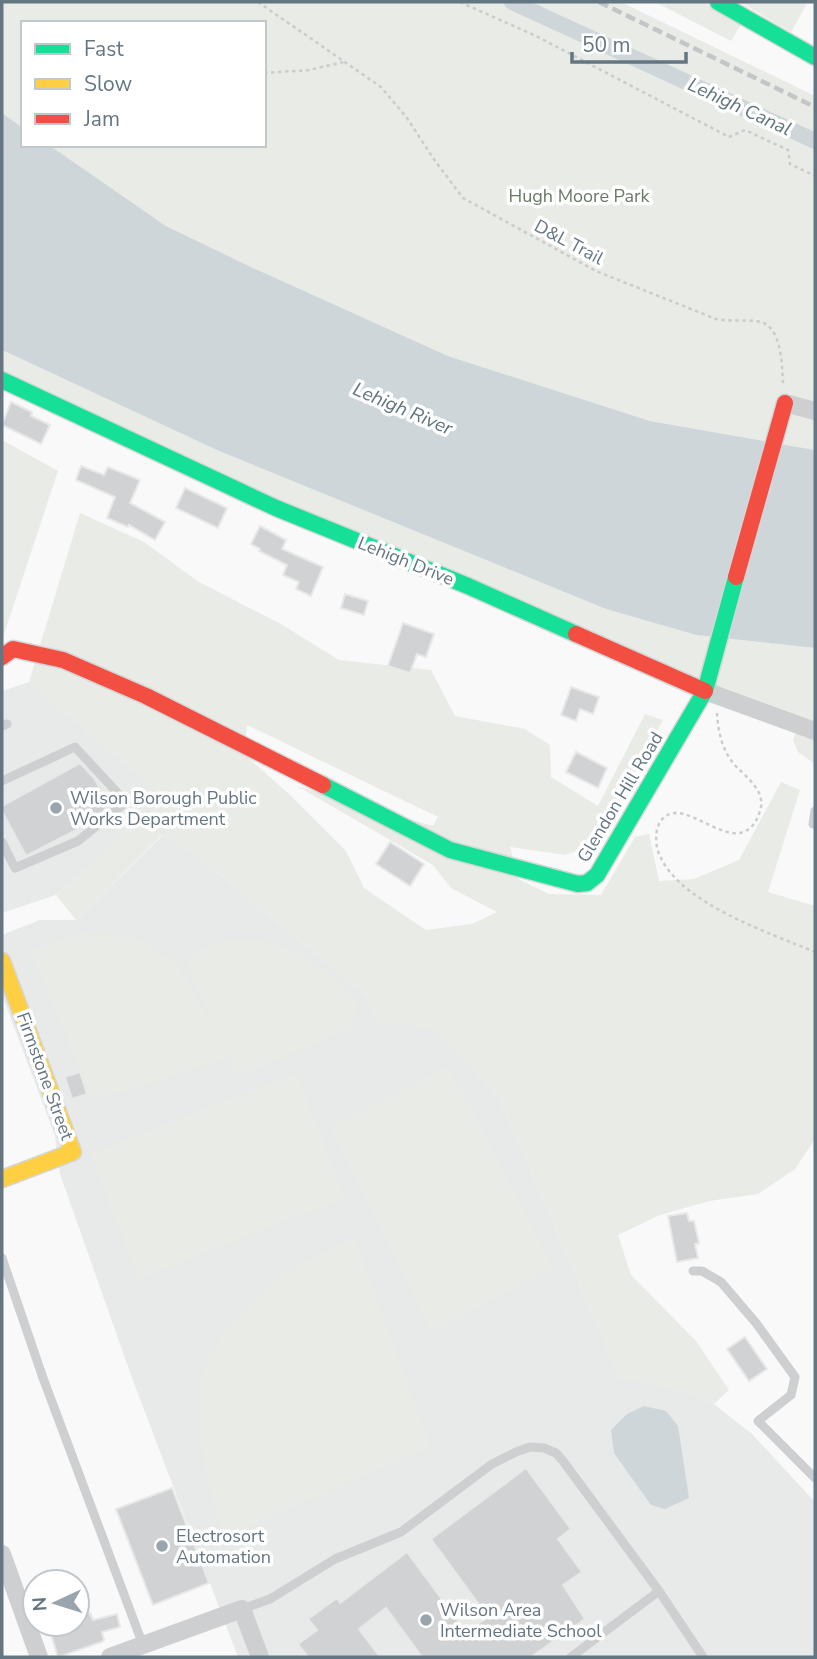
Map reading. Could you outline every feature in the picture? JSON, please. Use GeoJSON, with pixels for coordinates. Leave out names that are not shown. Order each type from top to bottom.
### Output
{"type":"FeatureCollection","features":[{"type":"Feature","properties":{"kind":"street"},"geometry":{"type":"LineString","coordinates":[[718,2],[815,57]]}},
{"type":"Feature","properties":{"kind":"street","name":"Lehigh Drive"},"geometry":{"type":"LineString","coordinates":[[2,380],[276,508],[468,586],[705,691],[815,731]]}},
{"type":"Feature","properties":{"kind":"street"},"geometry":{"type":"LineString","coordinates":[[785,403],[815,411]]}},
{"type":"Feature","properties":{"kind":"street","name":"Glendon Hill Road"},"geometry":{"type":"LineString","coordinates":[[2,657],[13,649],[63,660],[146,696],[450,850],[578,884],[587,883],[597,875],[705,691],[776,426],[785,403]]}},
{"type":"Feature","properties":{"kind":"street","name":"Firmstone Street"},"geometry":{"type":"LineString","coordinates":[[2,961],[73,1152],[2,1179]]}},
{"type":"Feature","properties":{"kind":"street"},"geometry":{"type":"LineString","coordinates":[[2,1554],[39,1657]]}},
{"type":"Feature","properties":{"kind":"street"},"geometry":{"type":"LineString","coordinates":[[110,1657],[242,1609],[260,1657]]}},
{"type":"Feature","properties":{"kind":"lane"},"geometry":{"type":"LineString","coordinates":[[2,781],[75,747],[126,802],[78,841],[15,869],[2,842]]}},
{"type":"Feature","properties":{"kind":"lane"},"geometry":{"type":"LineString","coordinates":[[815,811],[815,824]]}},
{"type":"Feature","properties":{"kind":"lane"},"geometry":{"type":"LineString","coordinates":[[2,1258],[43,1378],[144,1645]]}},
{"type":"Feature","properties":{"kind":"lane"},"geometry":{"type":"LineString","coordinates":[[693,1271],[702,1271],[721,1282],[756,1323],[795,1377],[791,1395],[758,1420],[815,1478]]}},
{"type":"Feature","properties":{"kind":"lane"},"geometry":{"type":"LineString","coordinates":[[242,1609],[270,1599],[335,1559],[401,1532],[492,1464],[530,1447],[544,1448],[556,1453],[564,1461],[659,1591],[703,1657]]}},
{"type":"Feature","properties":{"kind":"lane"},"geometry":{"type":"LineString","coordinates":[[571,1657],[659,1591]]}},
{"type":"Feature","properties":{"kind":"path","name":"D&L Trail"},"geometry":{"type":"LineString","coordinates":[[258,2],[381,88],[407,118],[463,198],[596,271],[716,319],[760,322],[768,326],[778,343],[783,378]]}},
{"type":"Feature","properties":{"kind":"path"},"geometry":{"type":"LineString","coordinates":[[460,2],[536,36],[729,137],[745,130],[788,150],[790,164],[815,176]]}},
{"type":"Feature","properties":{"kind":"path"},"geometry":{"type":"LineString","coordinates":[[266,73],[309,70],[344,62]]}},
{"type":"Feature","properties":{"kind":"path"},"geometry":{"type":"LineString","coordinates":[[717,717],[722,743],[733,764],[748,776],[758,791],[761,809],[754,823],[745,831],[732,834],[685,814],[675,813],[665,817],[657,824],[655,837],[658,854],[665,866],[692,893],[722,912],[815,952]]}},
{"type":"Feature","properties":{"kind":"shaded area"},"geometry":{"type":"Polygon","coordinates":[[[29,682],[166,798],[56,895],[2,913],[2,691],[29,682]]]}},
{"type":"Feature","properties":{"kind":"shaded area"},"geometry":{"type":"Polygon","coordinates":[[[162,836],[190,850],[368,997],[377,1025],[406,1023],[436,1029],[499,1097],[620,1377],[694,1393],[714,1404],[752,1434],[815,1502],[815,1657],[238,1657],[132,1378],[60,1174],[55,1136],[2,995],[2,935],[40,920],[76,920],[162,836]]]}},
{"type":"Feature","properties":{"kind":"green space","name":"Hugh Moore Park"},"geometry":{"type":"Polygon","coordinates":[[[2,2],[621,2],[815,96],[815,450],[650,421],[448,356],[166,226],[52,147],[266,147],[266,21],[21,21],[21,127],[2,113],[2,2]]]}},
{"type":"Feature","properties":{"kind":"green space"},"geometry":{"type":"Polygon","coordinates":[[[655,2],[703,2],[742,23],[731,41],[655,2]]]}},
{"type":"Feature","properties":{"kind":"green space"},"geometry":{"type":"Polygon","coordinates":[[[740,2],[808,2],[791,32],[740,2]]]}},
{"type":"Feature","properties":{"kind":"green space"},"geometry":{"type":"Polygon","coordinates":[[[2,350],[219,451],[606,609],[696,635],[815,648],[815,764],[798,752],[793,740],[799,726],[2,380],[2,350]]]}},
{"type":"Feature","properties":{"kind":"green space"},"geometry":{"type":"Polygon","coordinates":[[[2,440],[58,471],[2,640],[2,440]]]}},
{"type":"Feature","properties":{"kind":"green space"},"geometry":{"type":"Polygon","coordinates":[[[80,513],[144,542],[199,582],[281,624],[339,660],[431,670],[455,716],[525,729],[550,745],[551,777],[598,806],[645,714],[663,720],[598,844],[565,855],[510,847],[518,879],[549,894],[601,895],[635,837],[649,834],[659,881],[694,879],[739,860],[781,782],[800,790],[768,892],[815,906],[815,1139],[795,1169],[758,1194],[709,1201],[660,1215],[618,1235],[631,1275],[696,1341],[729,1390],[714,1404],[694,1393],[620,1377],[499,1097],[436,1029],[406,1023],[377,1026],[368,997],[190,850],[161,836],[76,920],[56,895],[166,798],[29,682],[80,513]],[[247,725],[244,754],[346,851],[364,888],[426,930],[472,924],[497,912],[451,888],[433,865],[297,786],[433,826],[438,817],[247,725]]]}},
{"type":"Feature","properties":{"kind":"green space"},"geometry":{"type":"Polygon","coordinates":[[[81,933],[133,935],[178,965],[219,1038],[187,966],[197,953],[222,942],[267,942],[294,951],[326,973],[359,1003],[351,1028],[244,1074],[236,1073],[222,1043],[228,1058],[93,1101],[30,951],[81,933]]]}},
{"type":"Feature","properties":{"kind":"green space"},"geometry":{"type":"Polygon","coordinates":[[[449,1066],[553,1267],[432,1333],[331,1127],[449,1066]]]}},
{"type":"Feature","properties":{"kind":"green space"},"geometry":{"type":"Polygon","coordinates":[[[297,1073],[345,1198],[138,1279],[90,1153],[297,1073]]]}},
{"type":"Feature","properties":{"kind":"green space"},"geometry":{"type":"Polygon","coordinates":[[[355,1238],[431,1447],[224,1537],[206,1472],[198,1405],[202,1376],[213,1348],[230,1323],[276,1281],[329,1249],[355,1238]]]}},
{"type":"Feature","properties":{"kind":"water","name":"Lehigh River"},"geometry":{"type":"Polygon","coordinates":[[[2,113],[21,127],[21,147],[52,147],[166,226],[448,356],[650,421],[815,450],[815,648],[696,635],[606,609],[219,451],[2,350],[2,113]]]}},
{"type":"Feature","properties":{"kind":"water"},"geometry":{"type":"Polygon","coordinates":[[[644,1406],[666,1411],[678,1426],[689,1498],[665,1509],[651,1505],[614,1453],[611,1430],[627,1414],[644,1406]]]}},
{"type":"Feature","properties":{"kind":"building"},"geometry":{"type":"Polygon","coordinates":[[[11,402],[50,425],[41,444],[2,425],[11,402]]]}},
{"type":"Feature","properties":{"kind":"building"},"geometry":{"type":"Polygon","coordinates":[[[81,466],[104,475],[108,467],[140,480],[130,503],[165,522],[155,540],[129,525],[128,527],[107,518],[115,497],[76,480],[81,466]]]}},
{"type":"Feature","properties":{"kind":"building"},"geometry":{"type":"Polygon","coordinates":[[[185,488],[227,508],[218,528],[176,508],[185,488]]]}},
{"type":"Feature","properties":{"kind":"building"},"geometry":{"type":"Polygon","coordinates":[[[260,526],[286,540],[282,549],[323,567],[311,596],[296,589],[299,582],[283,575],[287,565],[251,544],[260,526]]]}},
{"type":"Feature","properties":{"kind":"building"},"geometry":{"type":"Polygon","coordinates":[[[345,594],[368,601],[364,615],[341,608],[345,594]]]}},
{"type":"Feature","properties":{"kind":"building"},"geometry":{"type":"Polygon","coordinates":[[[403,623],[434,634],[426,657],[417,654],[410,673],[388,666],[403,623]]]}},
{"type":"Feature","properties":{"kind":"building"},"geometry":{"type":"Polygon","coordinates":[[[571,687],[599,697],[593,714],[580,709],[576,721],[561,715],[571,687]]]}},
{"type":"Feature","properties":{"kind":"building"},"geometry":{"type":"Polygon","coordinates":[[[576,752],[607,768],[598,788],[566,772],[576,752]]]}},
{"type":"Feature","properties":{"kind":"building","name":"Wilson Borough Public Works Department"},"geometry":{"type":"Polygon","coordinates":[[[80,763],[94,778],[110,806],[88,824],[26,856],[2,811],[2,806],[80,763]]]}},
{"type":"Feature","properties":{"kind":"building"},"geometry":{"type":"Polygon","coordinates":[[[390,842],[424,864],[410,886],[376,864],[390,842]]]}},
{"type":"Feature","properties":{"kind":"building"},"geometry":{"type":"Polygon","coordinates":[[[80,1072],[87,1094],[72,1099],[65,1077],[80,1072]]]}},
{"type":"Feature","properties":{"kind":"building"},"geometry":{"type":"Polygon","coordinates":[[[687,1213],[689,1221],[694,1221],[699,1243],[695,1244],[698,1258],[677,1262],[668,1216],[687,1213]]]}},
{"type":"Feature","properties":{"kind":"building"},"geometry":{"type":"Polygon","coordinates":[[[745,1337],[767,1369],[749,1381],[727,1349],[745,1337]]]}},
{"type":"Feature","properties":{"kind":"building"},"geometry":{"type":"Polygon","coordinates":[[[526,1468],[571,1529],[558,1539],[582,1572],[563,1585],[585,1619],[531,1657],[422,1657],[386,1608],[359,1629],[380,1657],[308,1657],[298,1644],[317,1630],[308,1619],[337,1598],[340,1603],[407,1552],[466,1632],[488,1617],[431,1539],[526,1468]]]}},
{"type":"Feature","properties":{"kind":"building","name":"Electrosort Automation"},"geometry":{"type":"Polygon","coordinates":[[[172,1488],[209,1583],[153,1605],[116,1509],[172,1488]]]}},
{"type":"Feature","properties":{"kind":"building"},"geometry":{"type":"Polygon","coordinates":[[[117,1614],[120,1627],[102,1632],[102,1642],[58,1657],[52,1638],[91,1638],[91,1615],[93,1620],[117,1614]]]}},
{"type":"Feature","properties":{"kind":"waterway","name":"Lehigh Canal"},"geometry":{"type":"LineString","coordinates":[[512,2],[815,141]]}},
{"type":"Feature","properties":{"kind":"railway"},"geometry":{"type":"LineString","coordinates":[[599,2],[815,107]]}},
{"type":"Feature","properties":{"kind":"traffic: fast"},"geometry":{"type":"LineString","coordinates":[[718,2],[815,57]]}},
{"type":"Feature","properties":{"kind":"traffic: fast"},"geometry":{"type":"LineString","coordinates":[[2,380],[276,508],[468,586],[576,634]]}},
{"type":"Feature","properties":{"kind":"traffic: fast"},"geometry":{"type":"LineString","coordinates":[[323,785],[450,850],[578,884],[587,883],[597,875],[705,691],[736,577]]}},
{"type":"Feature","properties":{"kind":"traffic: slow"},"geometry":{"type":"LineString","coordinates":[[2,961],[73,1152],[2,1179]]}},
{"type":"Feature","properties":{"kind":"traffic: jam"},"geometry":{"type":"LineString","coordinates":[[736,577],[785,403]]}},
{"type":"Feature","properties":{"kind":"traffic: jam"},"geometry":{"type":"LineString","coordinates":[[576,634],[705,691]]}},
{"type":"Feature","properties":{"kind":"traffic: jam"},"geometry":{"type":"LineString","coordinates":[[2,657],[13,649],[63,660],[146,696],[323,785]]}},
{"type":"Feature","properties":{"kind":"place","name":"Wilson Borough Public Works Department"},"geometry":{"type":"Point","coordinates":[56,808]}},
{"type":"Feature","properties":{"kind":"place","name":"Electrosort Automation"},"geometry":{"type":"Point","coordinates":[162,1546]}},
{"type":"Feature","properties":{"kind":"place","name":"Wilson Area Intermediate School"},"geometry":{"type":"Point","coordinates":[426,1620]}}]}
